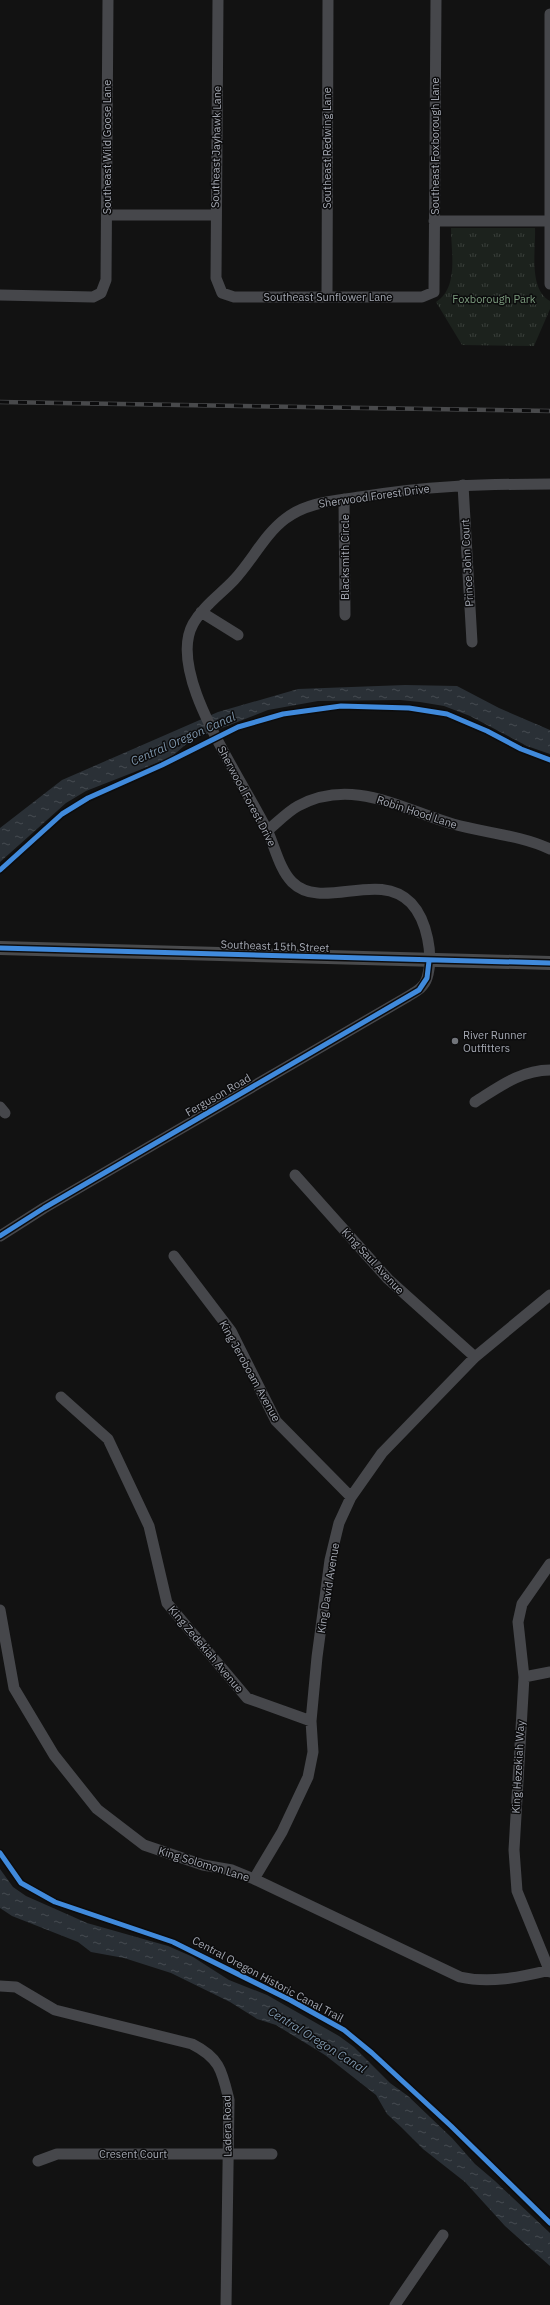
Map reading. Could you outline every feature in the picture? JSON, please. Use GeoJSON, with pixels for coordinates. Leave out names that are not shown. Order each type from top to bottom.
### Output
{"type":"FeatureCollection","features":[{"type":"Feature","properties":{"kind":"main road","name":"Southeast 15th Street"},"geometry":{"type":"LineString","coordinates":[[0,948],[429,961],[550,963]]}},
{"type":"Feature","properties":{"kind":"street","name":"Southeast Wild Goose Lane"},"geometry":{"type":"LineString","coordinates":[[0,295],[94,297],[101,293],[106,280],[108,0]]}},
{"type":"Feature","properties":{"kind":"street","name":"Southeast Jayhawk Lane"},"geometry":{"type":"LineString","coordinates":[[218,0],[216,278],[222,293]]}},
{"type":"Feature","properties":{"kind":"street","name":"Southeast Redwing Lane"},"geometry":{"type":"LineString","coordinates":[[327,297],[328,0]]}},
{"type":"Feature","properties":{"kind":"street","name":"Southeast Foxborough Lane"},"geometry":{"type":"LineString","coordinates":[[434,292],[436,0]]}},
{"type":"Feature","properties":{"kind":"street"},"geometry":{"type":"LineString","coordinates":[[550,14],[550,284]]}},
{"type":"Feature","properties":{"kind":"street"},"geometry":{"type":"LineString","coordinates":[[107,215],[216,215]]}},
{"type":"Feature","properties":{"kind":"street"},"geometry":{"type":"LineString","coordinates":[[434,221],[549,221]]}},
{"type":"Feature","properties":{"kind":"street","name":"Southeast Sunflower Lane"},"geometry":{"type":"LineString","coordinates":[[222,293],[234,297],[422,297],[434,292]]}},
{"type":"Feature","properties":{"kind":"street","name":"Sherwood Forest Drive"},"geometry":{"type":"LineString","coordinates":[[429,961],[429,942],[419,916],[412,904],[402,896],[391,891],[373,889],[325,893],[302,890],[291,881],[267,831],[215,735],[190,673],[187,655],[192,626],[201,612],[236,578],[269,535],[284,520],[302,508],[344,499],[419,488],[462,485],[550,484]]}},
{"type":"Feature","properties":{"kind":"street","name":"Prince John Court"},"geometry":{"type":"LineString","coordinates":[[462,485],[472,642]]}},
{"type":"Feature","properties":{"kind":"street","name":"Blacksmith Circle"},"geometry":{"type":"LineString","coordinates":[[344,499],[345,615]]}},
{"type":"Feature","properties":{"kind":"street"},"geometry":{"type":"LineString","coordinates":[[201,612],[238,635]]}},
{"type":"Feature","properties":{"kind":"street","name":"Robin Hood Lane"},"geometry":{"type":"LineString","coordinates":[[267,831],[298,806],[329,795],[359,794],[383,799],[454,824],[533,842],[550,849]]}},
{"type":"Feature","properties":{"kind":"street","name":"Ferguson Road"},"geometry":{"type":"LineString","coordinates":[[0,1236],[44,1208],[418,990],[428,978],[429,961]]}},
{"type":"Feature","properties":{"kind":"street"},"geometry":{"type":"LineString","coordinates":[[475,1102],[521,1074],[539,1070],[550,1070]]}},
{"type":"Feature","properties":{"kind":"street","name":"King Saul Avenue"},"geometry":{"type":"LineString","coordinates":[[295,1175],[388,1279],[475,1357]]}},
{"type":"Feature","properties":{"kind":"street","name":"King Jeroboam Avenue"},"geometry":{"type":"LineString","coordinates":[[174,1256],[231,1332],[276,1421],[351,1497]]}},
{"type":"Feature","properties":{"kind":"street","name":"King David Avenue"},"geometry":{"type":"LineString","coordinates":[[254,1879],[282,1832],[308,1777],[313,1752],[311,1722],[317,1657],[330,1560],[340,1523],[351,1497],[382,1453],[475,1357],[550,1295]]}},
{"type":"Feature","properties":{"kind":"street","name":"King Zedekiah Avenue"},"geometry":{"type":"LineString","coordinates":[[61,1397],[108,1439],[149,1526],[167,1603],[247,1698],[311,1722]]}},
{"type":"Feature","properties":{"kind":"street","name":"King Hezekiah Way"},"geometry":{"type":"LineString","coordinates":[[550,1564],[522,1604],[518,1622],[524,1677],[514,1850],[517,1891],[550,1971]]}},
{"type":"Feature","properties":{"kind":"street","name":"King Solomon Lane"},"geometry":{"type":"LineString","coordinates":[[0,1610],[14,1688],[54,1755],[97,1809],[144,1845],[203,1865],[232,1870],[254,1879],[460,1977],[475,1981],[493,1981],[550,1971]]}},
{"type":"Feature","properties":{"kind":"street"},"geometry":{"type":"LineString","coordinates":[[524,1677],[550,1672]]}},
{"type":"Feature","properties":{"kind":"street","name":"Ladera Road"},"geometry":{"type":"LineString","coordinates":[[0,1986],[16,1987],[55,2010],[192,2044],[209,2052],[220,2068],[229,2100],[226,2305]]}},
{"type":"Feature","properties":{"kind":"street","name":"Cresent Court"},"geometry":{"type":"LineString","coordinates":[[38,2161],[57,2154],[272,2154]]}},
{"type":"Feature","properties":{"kind":"street"},"geometry":{"type":"LineString","coordinates":[[395,2305],[443,2235]]}},
{"type":"Feature","properties":{"kind":"green space","name":"Foxborough Park"},"geometry":{"type":"Polygon","coordinates":[[[451,228],[535,228],[534,257],[536,278],[543,295],[550,301],[550,309],[534,346],[462,345],[436,302],[443,296],[451,279],[451,228]]]}},
{"type":"Feature","properties":{"kind":"water","name":"Central Oregon Canal"},"geometry":{"type":"Polygon","coordinates":[[[405,685],[457,686],[499,708],[550,730],[550,754],[527,746],[470,716],[444,706],[420,702],[400,700],[318,701],[268,710],[191,740],[170,758],[86,791],[66,803],[0,862],[0,828],[62,780],[218,712],[298,689],[405,685]]]}},
{"type":"Feature","properties":{"kind":"water","name":"Central Oregon Canal"},"geometry":{"type":"Polygon","coordinates":[[[0,1869],[13,1887],[26,1896],[87,1923],[168,1946],[193,1957],[229,1980],[267,1995],[339,2036],[354,2047],[390,2083],[408,2096],[452,2138],[475,2164],[550,2233],[550,2266],[505,2226],[465,2182],[423,2149],[387,2114],[376,2095],[325,2055],[276,2025],[257,2019],[230,2002],[171,1973],[124,1958],[91,1952],[78,1942],[12,1916],[0,1908],[0,1869]]]}},
{"type":"Feature","properties":{"kind":"railway"},"geometry":{"type":"LineString","coordinates":[[0,402],[550,411]]}},
{"type":"Feature","properties":{"kind":"cycle path"},"geometry":{"type":"LineString","coordinates":[[0,870],[62,814],[88,798],[162,765],[238,727],[283,714],[341,706],[409,708],[447,714],[487,731],[521,749],[550,760]]}},
{"type":"Feature","properties":{"kind":"cycle path"},"geometry":{"type":"LineString","coordinates":[[0,948],[550,963]]}},
{"type":"Feature","properties":{"kind":"cycle path"},"geometry":{"type":"LineString","coordinates":[[0,1236],[44,1208],[419,990],[427,978],[429,961]]}},
{"type":"Feature","properties":{"kind":"cycle path","name":"Central Oregon Historic Canal Trail"},"geometry":{"type":"LineString","coordinates":[[0,1853],[21,1883],[55,1902],[173,1942],[290,2000],[344,2030],[372,2053],[451,2126],[550,2223]]}},
{"type":"Feature","properties":{"kind":"place","name":"River Runner Outfitters"},"geometry":{"type":"Point","coordinates":[455,1041]}}]}
